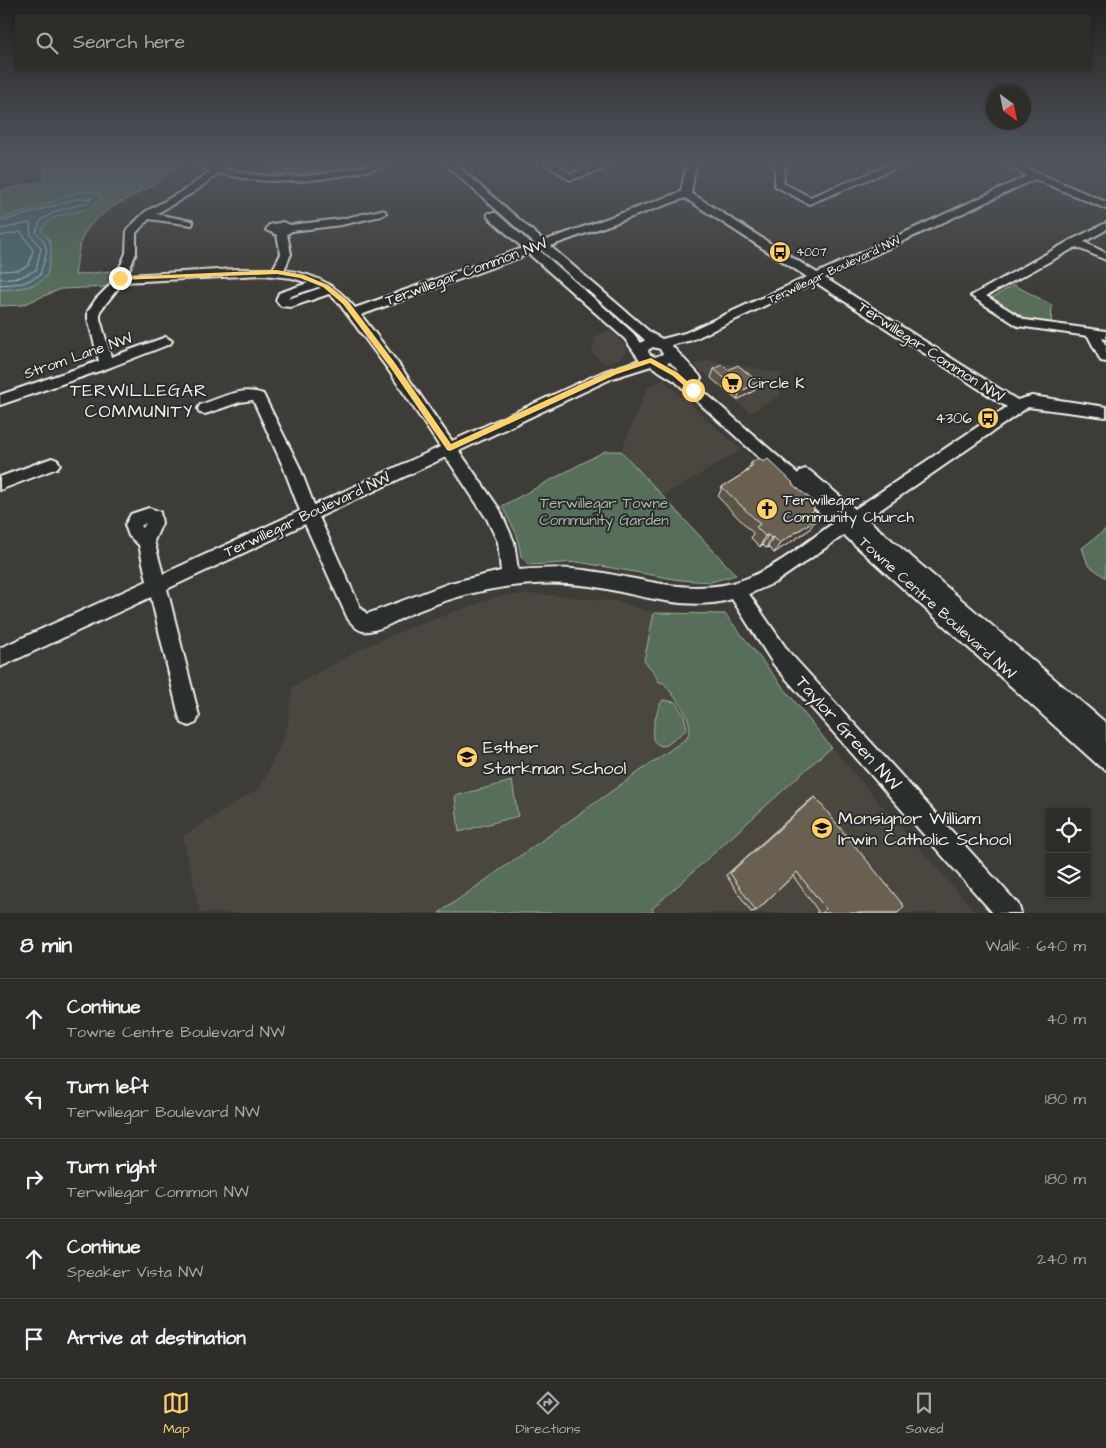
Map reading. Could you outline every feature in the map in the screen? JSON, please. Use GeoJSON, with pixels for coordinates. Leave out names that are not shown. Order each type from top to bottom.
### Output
{"type":"FeatureCollection","features":[{"type":"Feature","properties":{"kind":"street"},"geometry":{"type":"LineString","coordinates":[[106,364],[94,319],[94,311],[120,278],[131,253],[131,232],[147,216],[165,206]]}},
{"type":"Feature","properties":{"kind":"street","name":"Towne Centre Boulevard NW"},"geometry":{"type":"LineString","coordinates":[[487,206],[647,336],[665,348],[715,397],[1106,759]]}},
{"type":"Feature","properties":{"kind":"street","name":"Towne Centre Boulevard NW"},"geometry":{"type":"LineString","coordinates":[[493,206],[629,336],[647,356],[680,378],[1106,737]]}},
{"type":"Feature","properties":{"kind":"street","name":"Terwillegar Common NW"},"geometry":{"type":"LineString","coordinates":[[353,313],[653,206]]}},
{"type":"Feature","properties":{"kind":"street","name":"Terwillegar Common NW"},"geometry":{"type":"LineString","coordinates":[[309,515],[354,613],[362,622],[378,620],[412,604],[448,591],[511,578],[545,576],[588,578],[668,594],[714,595],[737,591],[770,576],[1017,407],[704,206]]}},
{"type":"Feature","properties":{"kind":"street","name":"Terwillegar Boulevard NW"},"geometry":{"type":"LineString","coordinates":[[665,348],[679,347],[688,337],[971,206]]}},
{"type":"Feature","properties":{"kind":"street"},"geometry":{"type":"LineString","coordinates":[[277,272],[286,254],[285,230],[341,222],[381,213]]}},
{"type":"Feature","properties":{"kind":"street"},"geometry":{"type":"LineString","coordinates":[[147,216],[188,223]]}},
{"type":"Feature","properties":{"kind":"street"},"geometry":{"type":"LineString","coordinates":[[1106,226],[977,296],[1022,323],[1100,335],[1106,358]]}},
{"type":"Feature","properties":{"kind":"street"},"geometry":{"type":"LineString","coordinates":[[1075,242],[1106,257]]}},
{"type":"Feature","properties":{"kind":"street"},"geometry":{"type":"LineString","coordinates":[[120,278],[277,272],[302,276],[331,289],[342,299],[392,365],[500,524],[508,549],[511,578]]}},
{"type":"Feature","properties":{"kind":"street"},"geometry":{"type":"LineString","coordinates":[[319,283],[284,295],[282,302],[291,303],[331,289]]}},
{"type":"Feature","properties":{"kind":"street","name":"Strom Lane NW"},"geometry":{"type":"LineString","coordinates":[[0,400],[106,364],[166,341]]}},
{"type":"Feature","properties":{"kind":"street"},"geometry":{"type":"LineString","coordinates":[[646,344],[665,348],[664,360],[647,356],[646,344]]}},
{"type":"Feature","properties":{"kind":"street","name":"Terwillegar Boulevard NW"},"geometry":{"type":"LineString","coordinates":[[0,658],[647,356]]}},
{"type":"Feature","properties":{"kind":"street"},"geometry":{"type":"LineString","coordinates":[[206,409],[244,395],[252,394],[258,397],[293,470],[309,515]]}},
{"type":"Feature","properties":{"kind":"street"},"geometry":{"type":"LineString","coordinates":[[1017,407],[1024,402],[1032,401],[1106,412]]}},
{"type":"Feature","properties":{"kind":"street"},"geometry":{"type":"LineString","coordinates":[[0,484],[52,464]]}},
{"type":"Feature","properties":{"kind":"street"},"geometry":{"type":"LineString","coordinates":[[146,541],[189,716]]}},
{"type":"Feature","properties":{"kind":"street","name":"Taylor Green NW"},"geometry":{"type":"LineString","coordinates":[[737,591],[781,658],[1009,913]]}},
{"type":"Feature","properties":{"kind":"shaded area"},"geometry":{"type":"Polygon","coordinates":[[[610,330],[627,347],[625,353],[620,358],[605,365],[592,353],[596,336],[610,330]]]}},
{"type":"Feature","properties":{"kind":"shaded area"},"geometry":{"type":"Polygon","coordinates":[[[706,360],[781,373],[780,395],[750,413],[694,365],[706,360]]]}},
{"type":"Feature","properties":{"kind":"shaded area"},"geometry":{"type":"Polygon","coordinates":[[[663,380],[741,450],[663,496],[621,451],[647,388],[663,380]]]}},
{"type":"Feature","properties":{"kind":"shaded area","name":"Esther Starkman School"},"geometry":{"type":"Polygon","coordinates":[[[536,594],[615,601],[654,613],[644,661],[659,677],[687,715],[690,731],[687,738],[439,913],[200,913],[183,836],[261,787],[287,729],[292,687],[361,649],[404,630],[499,596],[536,594]]]}},
{"type":"Feature","properties":{"kind":"shaded area","name":"Monsignor William Irwin Catholic School"},"geometry":{"type":"Polygon","coordinates":[[[831,747],[976,913],[654,913],[652,909],[831,747]]]}},
{"type":"Feature","properties":{"kind":"green space"},"geometry":{"type":"Polygon","coordinates":[[[0,206],[116,206],[99,217],[84,234],[79,249],[75,275],[119,270],[108,287],[61,289],[22,305],[0,306],[0,206]]]}},
{"type":"Feature","properties":{"kind":"green space"},"geometry":{"type":"Polygon","coordinates":[[[1014,285],[1052,305],[1051,324],[1022,319],[988,300],[1014,285]]]}},
{"type":"Feature","properties":{"kind":"green space","name":"Terwillegar Towne Community Garden"},"geometry":{"type":"Polygon","coordinates":[[[605,451],[621,451],[736,575],[711,582],[680,580],[578,562],[529,565],[521,556],[517,535],[502,506],[605,451]]]}},
{"type":"Feature","properties":{"kind":"green space"},"geometry":{"type":"Polygon","coordinates":[[[1106,529],[1106,578],[1088,565],[1082,548],[1106,529]]]}},
{"type":"Feature","properties":{"kind":"green space"},"geometry":{"type":"Polygon","coordinates":[[[654,613],[725,614],[831,747],[652,909],[654,913],[439,913],[687,738],[689,723],[687,716],[664,683],[659,682],[653,671],[644,661],[654,613]]]}},
{"type":"Feature","properties":{"kind":"green space"},"geometry":{"type":"Polygon","coordinates":[[[663,700],[675,702],[684,715],[687,729],[667,745],[662,746],[655,742],[653,735],[657,712],[663,700]]]}},
{"type":"Feature","properties":{"kind":"green space"},"geometry":{"type":"Polygon","coordinates":[[[512,781],[518,816],[459,832],[455,796],[512,781]]]}},
{"type":"Feature","properties":{"kind":"water"},"geometry":{"type":"Polygon","coordinates":[[[41,206],[93,206],[84,210],[56,217],[50,220],[41,231],[49,240],[51,246],[48,271],[44,279],[26,287],[0,290],[0,267],[2,265],[0,262],[0,218],[41,206]]]}},
{"type":"Feature","properties":{"kind":"building"},"geometry":{"type":"Polygon","coordinates":[[[722,365],[728,370],[738,365],[758,382],[740,392],[714,369],[722,365]]]}},
{"type":"Feature","properties":{"kind":"building","name":"Terwillegar Community Church"},"geometry":{"type":"Polygon","coordinates":[[[759,458],[764,462],[768,459],[792,484],[813,501],[814,510],[810,514],[816,519],[780,543],[773,537],[765,536],[756,527],[760,524],[722,487],[748,471],[747,469],[753,465],[751,463],[759,458]]]}},
{"type":"Feature","properties":{"kind":"building","name":"Monsignor William Irwin Catholic School"},"geometry":{"type":"Polygon","coordinates":[[[815,797],[904,906],[898,913],[822,913],[826,909],[797,872],[756,911],[730,873],[815,797]]]}},
{"type":"Feature","properties":{"kind":"place","name":"4007"},"geometry":{"type":"Point","coordinates":[780,252]}},
{"type":"Feature","properties":{"kind":"place","name":"Circle K"},"geometry":{"type":"Point","coordinates":[732,383]}},
{"type":"Feature","properties":{"kind":"place","name":"4306"},"geometry":{"type":"Point","coordinates":[988,418]}},
{"type":"Feature","properties":{"kind":"place","name":"Terwillegar Community Church"},"geometry":{"type":"Point","coordinates":[767,509]}},
{"type":"Feature","properties":{"kind":"place","name":"Esther Starkman School"},"geometry":{"type":"Point","coordinates":[467,757]}},
{"type":"Feature","properties":{"kind":"place","name":"Monsignor William Irwin Catholic School"},"geometry":{"type":"Point","coordinates":[822,828]}},
{"type":"Feature","properties":{"kind":"district","name":"TERWILLEGAR COMMUNITY"},"geometry":{"type":"Point","coordinates":[139,400]}},
{"type":"Feature","properties":{"kind":"route"},"geometry":{"type":"LineString","coordinates":[[120,278],[277,272],[302,276],[326,286],[336,292],[345,303],[392,365],[450,448],[615,372],[651,361],[675,374],[693,390]]}}]}
